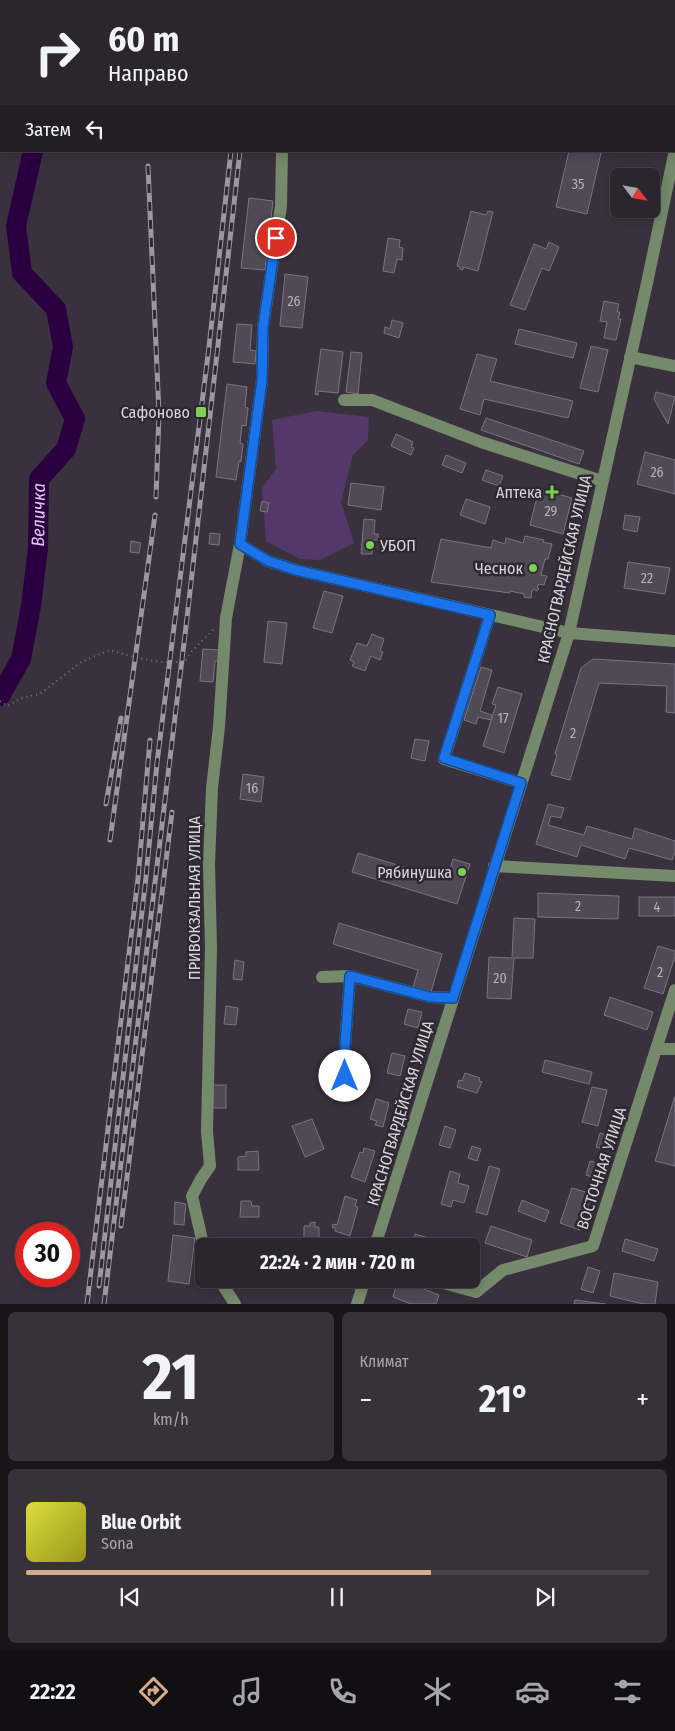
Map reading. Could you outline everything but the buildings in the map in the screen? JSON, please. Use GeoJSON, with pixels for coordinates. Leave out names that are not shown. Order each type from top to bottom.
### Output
{"type":"FeatureCollection","features":[{"type":"Feature","properties":{"kind":"street","name":"ПРИВОКЗАЛЬНАЯ УЛИЦА"},"geometry":{"type":"LineString","coordinates":[[202,1238],[192,1196],[210,1166],[207,1131],[211,948],[209,864],[212,788],[219,726],[226,618],[240,544],[262,380],[263,327],[280,206],[282,152]]}},
{"type":"Feature","properties":{"kind":"street","name":"КРАСНОГВАРДЕЙСКАЯ УЛИЦА"},"geometry":{"type":"LineString","coordinates":[[378,1238],[569,632],[675,152]]}},
{"type":"Feature","properties":{"kind":"street"},"geometry":{"type":"LineString","coordinates":[[630,356],[675,366]]}},
{"type":"Feature","properties":{"kind":"street"},"geometry":{"type":"LineString","coordinates":[[344,400],[372,400],[481,442],[602,481]]}},
{"type":"Feature","properties":{"kind":"street"},"geometry":{"type":"LineString","coordinates":[[240,544],[268,561],[296,570],[490,615],[569,632],[675,642]]}},
{"type":"Feature","properties":{"kind":"street"},"geometry":{"type":"LineString","coordinates":[[490,615],[444,758],[521,783]]}},
{"type":"Feature","properties":{"kind":"street"},"geometry":{"type":"LineString","coordinates":[[494,866],[675,876]]}},
{"type":"Feature","properties":{"kind":"street"},"geometry":{"type":"LineString","coordinates":[[322,978],[350,976],[430,997],[453,998]]}},
{"type":"Feature","properties":{"kind":"street"},"geometry":{"type":"LineString","coordinates":[[346,1091],[344,1060],[350,976]]}},
{"type":"Feature","properties":{"kind":"street","name":"ВОСТОЧНАЯ УЛИЦА"},"geometry":{"type":"LineString","coordinates":[[462,1288],[476,1292],[503,1270],[593,1246],[675,990]]}},
{"type":"Feature","properties":{"kind":"street"},"geometry":{"type":"LineString","coordinates":[[656,1049],[675,1049]]}},
{"type":"Feature","properties":{"kind":"street"},"geometry":{"type":"LineString","coordinates":[[225,1288],[235,1304]]}},
{"type":"Feature","properties":{"kind":"street"},"geometry":{"type":"LineString","coordinates":[[357,1304],[362,1288]]}},
{"type":"Feature","properties":{"kind":"path"},"geometry":{"type":"LineString","coordinates":[[0,701],[8,706],[19,699],[40,694],[81,662],[110,650],[129,656],[170,663],[186,660],[205,636],[226,618]]}},
{"type":"Feature","properties":{"kind":"shaded area"},"geometry":{"type":"Polygon","coordinates":[[[317,411],[369,417],[368,440],[353,455],[341,502],[354,543],[320,560],[300,559],[266,541],[262,488],[276,469],[272,420],[317,411]]]}},
{"type":"Feature","properties":{"kind":"waterway","name":"Величка"},"geometry":{"type":"LineString","coordinates":[[0,696],[21,659],[31,606],[38,548],[39,479],[66,449],[75,419],[56,383],[63,347],[56,309],[22,273],[16,226],[33,152]]}},
{"type":"Feature","properties":{"kind":"railway"},"geometry":{"type":"LineString","coordinates":[[99,1286],[146,877],[157,763],[209,347],[231,152]]}},
{"type":"Feature","properties":{"kind":"railway"},"geometry":{"type":"LineString","coordinates":[[104,1304],[187,618],[240,152]]}},
{"type":"Feature","properties":{"kind":"railway"},"geometry":{"type":"LineString","coordinates":[[148,166],[159,414],[156,497]]}},
{"type":"Feature","properties":{"kind":"railway"},"geometry":{"type":"LineString","coordinates":[[110,840],[155,515]]}},
{"type":"Feature","properties":{"kind":"railway"},"geometry":{"type":"LineString","coordinates":[[106,804],[121,718]]}},
{"type":"Feature","properties":{"kind":"railway"},"geometry":{"type":"LineString","coordinates":[[87,1304],[138,878],[150,740]]}},
{"type":"Feature","properties":{"kind":"railway"},"geometry":{"type":"LineString","coordinates":[[121,1226],[172,812]]}},
{"type":"Feature","properties":{"kind":"place","name":"Сафоново"},"geometry":{"type":"Point","coordinates":[201,412]}},
{"type":"Feature","properties":{"kind":"place","name":"Аптека"},"geometry":{"type":"Point","coordinates":[552,492]}},
{"type":"Feature","properties":{"kind":"place","name":"УБОП"},"geometry":{"type":"Point","coordinates":[370,545]}},
{"type":"Feature","properties":{"kind":"place","name":"Чеснок"},"geometry":{"type":"Point","coordinates":[533,568]}},
{"type":"Feature","properties":{"kind":"place","name":"Рябинушка"},"geometry":{"type":"Point","coordinates":[462,872]}},
{"type":"Feature","properties":{"kind":"route"},"geometry":{"type":"LineString","coordinates":[[276,238],[263,327],[262,380],[240,544],[268,561],[296,570],[490,615],[444,758],[521,783],[453,998],[430,997],[350,976],[344,1060],[345,1076]]}}]}
